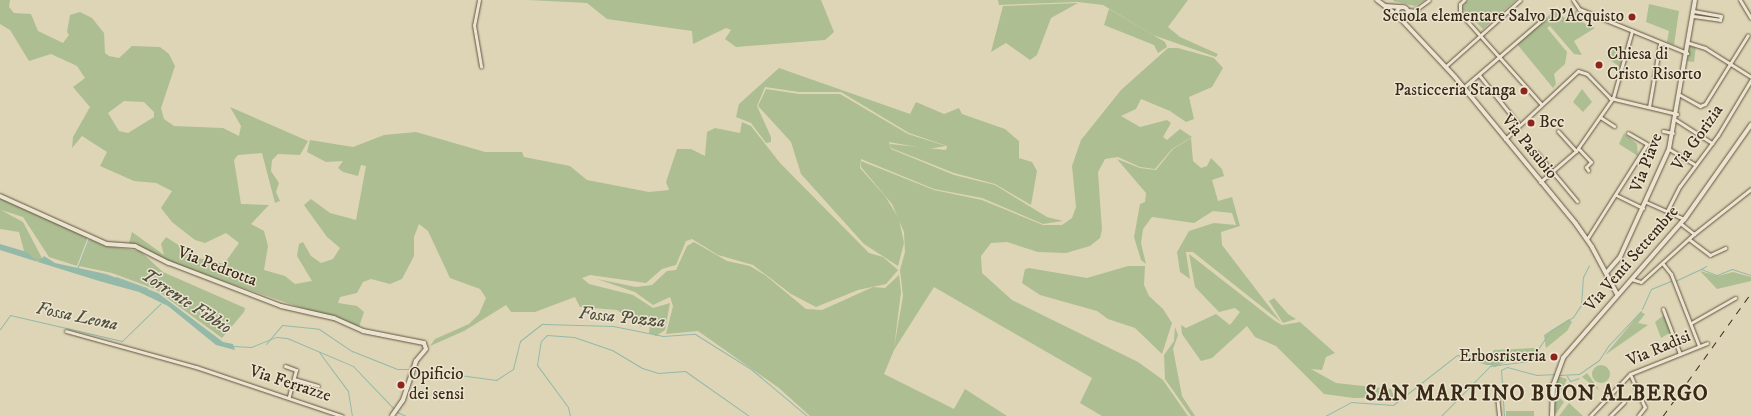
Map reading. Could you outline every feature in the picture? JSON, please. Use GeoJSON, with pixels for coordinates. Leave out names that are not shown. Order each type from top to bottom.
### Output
{"type":"FeatureCollection","features":[{"type":"Feature","properties":{"kind":"street"},"geometry":{"type":"LineString","coordinates":[[478,0],[474,25],[481,66]]}},
{"type":"Feature","properties":{"kind":"street","name":"Via Pasubio"},"geometry":{"type":"LineString","coordinates":[[1377,0],[1398,15],[1406,17]]}},
{"type":"Feature","properties":{"kind":"street"},"geometry":{"type":"LineString","coordinates":[[1406,17],[1417,11],[1430,0]]}},
{"type":"Feature","properties":{"kind":"street"},"geometry":{"type":"LineString","coordinates":[[1464,0],[1459,10],[1541,104]]}},
{"type":"Feature","properties":{"kind":"street"},"geometry":{"type":"LineString","coordinates":[[1446,66],[1520,0]]}},
{"type":"Feature","properties":{"kind":"street"},"geometry":{"type":"LineString","coordinates":[[1573,0],[1579,9],[1687,53]]}},
{"type":"Feature","properties":{"kind":"street","name":"Via Piave"},"geometry":{"type":"LineString","coordinates":[[1607,272],[1620,257],[1669,149],[1678,114],[1695,0]]}},
{"type":"Feature","properties":{"kind":"street"},"geometry":{"type":"LineString","coordinates":[[1740,0],[1751,18]]}},
{"type":"Feature","properties":{"kind":"street"},"geometry":{"type":"LineString","coordinates":[[1383,5],[1417,11]]}},
{"type":"Feature","properties":{"kind":"street"},"geometry":{"type":"LineString","coordinates":[[1398,15],[1401,7]]}},
{"type":"Feature","properties":{"kind":"street"},"geometry":{"type":"LineString","coordinates":[[1406,27],[1408,10]]}},
{"type":"Feature","properties":{"kind":"street"},"geometry":{"type":"LineString","coordinates":[[1693,14],[1721,16],[1720,20],[1693,14]]}},
{"type":"Feature","properties":{"kind":"street","name":"Via Pasubio"},"geometry":{"type":"LineString","coordinates":[[1398,15],[1406,27],[1446,66],[1587,240],[1607,272],[1617,294]]}},
{"type":"Feature","properties":{"kind":"street"},"geometry":{"type":"LineString","coordinates":[[1464,88],[1544,19]]}},
{"type":"Feature","properties":{"kind":"street"},"geometry":{"type":"LineString","coordinates":[[1540,182],[1577,150],[1613,98],[1632,31]]}},
{"type":"Feature","properties":{"kind":"street"},"geometry":{"type":"LineString","coordinates":[[1680,95],[1702,106],[1748,35]]}},
{"type":"Feature","properties":{"kind":"street"},"geometry":{"type":"LineString","coordinates":[[1649,107],[1660,43]]}},
{"type":"Feature","properties":{"kind":"street"},"geometry":{"type":"LineString","coordinates":[[1689,43],[1704,48],[1751,78]]}},
{"type":"Feature","properties":{"kind":"street"},"geometry":{"type":"LineString","coordinates":[[1505,139],[1578,71],[1613,98],[1678,114]]}},
{"type":"Feature","properties":{"kind":"street"},"geometry":{"type":"LineString","coordinates":[[1479,75],[1519,125]]}},
{"type":"Feature","properties":{"kind":"street","name":"Via Gorizia"},"geometry":{"type":"LineString","coordinates":[[1667,211],[1696,165],[1712,143],[1751,78]]}},
{"type":"Feature","properties":{"kind":"street"},"geometry":{"type":"LineString","coordinates":[[1600,117],[1614,126]]}},
{"type":"Feature","properties":{"kind":"street"},"geometry":{"type":"LineString","coordinates":[[1676,120],[1712,143]]}},
{"type":"Feature","properties":{"kind":"street","name":"Via Venti Settembre"},"geometry":{"type":"LineString","coordinates":[[1552,416],[1553,386],[1563,358],[1630,279],[1684,219],[1751,125]]}},
{"type":"Feature","properties":{"kind":"street"},"geometry":{"type":"LineString","coordinates":[[1558,130],[1591,162],[1586,167],[1588,170]]}},
{"type":"Feature","properties":{"kind":"street"},"geometry":{"type":"LineString","coordinates":[[1663,131],[1673,133]]}},
{"type":"Feature","properties":{"kind":"street"},"geometry":{"type":"LineString","coordinates":[[1587,240],[1647,144],[1628,133]]}},
{"type":"Feature","properties":{"kind":"street"},"geometry":{"type":"LineString","coordinates":[[1669,149],[1696,165]]}},
{"type":"Feature","properties":{"kind":"street"},"geometry":{"type":"LineString","coordinates":[[1536,152],[1577,201]]}},
{"type":"Feature","properties":{"kind":"street"},"geometry":{"type":"LineString","coordinates":[[1630,279],[1641,282],[1690,240],[1694,234],[1751,189]]}},
{"type":"Feature","properties":{"kind":"street"},"geometry":{"type":"LineString","coordinates":[[1616,195],[1643,208]]}},
{"type":"Feature","properties":{"kind":"street","name":"Via Pedrotta"},"geometry":{"type":"LineString","coordinates":[[0,196],[108,244],[135,246],[169,263],[282,306],[334,318],[363,331],[417,340],[424,343],[426,349],[412,369],[399,407],[392,416]]}},
{"type":"Feature","properties":{"kind":"street"},"geometry":{"type":"LineString","coordinates":[[1646,202],[1684,219]]}},
{"type":"Feature","properties":{"kind":"street"},"geometry":{"type":"LineString","coordinates":[[1680,223],[1694,234]]}},
{"type":"Feature","properties":{"kind":"street"},"geometry":{"type":"LineString","coordinates":[[1690,240],[1710,255],[1726,248]]}},
{"type":"Feature","properties":{"kind":"street"},"geometry":{"type":"LineString","coordinates":[[1663,264],[1691,323],[1699,346]]}},
{"type":"Feature","properties":{"kind":"street"},"geometry":{"type":"LineString","coordinates":[[1691,323],[1735,298]]}},
{"type":"Feature","properties":{"kind":"street"},"geometry":{"type":"LineString","coordinates":[[1663,309],[1680,354]]}},
{"type":"Feature","properties":{"kind":"street","name":"Via Ferrazze"},"geometry":{"type":"LineString","coordinates":[[66,331],[289,397],[342,416]]}},
{"type":"Feature","properties":{"kind":"street","name":"Via Radisi"},"geometry":{"type":"LineString","coordinates":[[1590,416],[1630,374],[1707,343]]}},
{"type":"Feature","properties":{"kind":"street"},"geometry":{"type":"LineString","coordinates":[[285,366],[295,369],[289,397]]}},
{"type":"Feature","properties":{"kind":"street"},"geometry":{"type":"LineString","coordinates":[[1630,374],[1645,407],[1638,416]]}},
{"type":"Feature","properties":{"kind":"street"},"geometry":{"type":"LineString","coordinates":[[294,379],[318,386]]}},
{"type":"Feature","properties":{"kind":"street"},"geometry":{"type":"LineString","coordinates":[[1497,396],[1499,416]]}},
{"type":"Feature","properties":{"kind":"street"},"geometry":{"type":"LineString","coordinates":[[1610,416],[1624,402]]}},
{"type":"Feature","properties":{"kind":"shaded area"},"geometry":{"type":"Polygon","coordinates":[[[0,0],[10,0],[9,7],[14,13],[31,14],[38,31],[63,43],[69,35],[67,32],[70,15],[80,12],[92,18],[104,33],[105,53],[109,56],[119,58],[132,46],[160,47],[169,54],[175,66],[161,108],[164,119],[174,126],[223,128],[239,136],[241,126],[230,107],[308,141],[300,155],[278,154],[272,160],[271,171],[279,183],[276,192],[280,201],[275,203],[262,153],[238,155],[234,160],[241,204],[269,205],[251,224],[264,231],[268,246],[264,270],[285,276],[295,284],[312,281],[297,256],[299,244],[303,242],[311,256],[321,263],[333,259],[340,248],[327,237],[304,205],[311,199],[330,213],[356,220],[366,166],[361,165],[358,176],[343,172],[338,168],[343,161],[326,162],[307,152],[310,140],[353,147],[384,135],[416,132],[485,152],[522,152],[524,157],[570,166],[587,180],[649,192],[669,190],[666,182],[677,149],[691,149],[705,156],[707,132],[715,128],[740,133],[742,122],[751,126],[780,163],[869,253],[883,257],[898,270],[886,284],[858,290],[816,307],[791,294],[753,265],[718,255],[692,239],[686,241],[676,265],[662,269],[646,283],[590,275],[582,278],[589,284],[633,295],[653,308],[670,303],[665,330],[656,336],[649,333],[651,315],[641,327],[617,310],[580,307],[575,297],[535,312],[511,312],[506,305],[464,331],[430,346],[435,339],[469,324],[479,314],[486,298],[480,289],[450,278],[428,231],[419,224],[414,237],[414,256],[402,279],[390,284],[371,279],[363,282],[357,293],[340,297],[338,303],[357,306],[364,312],[359,327],[172,264],[129,243],[132,232],[164,255],[161,244],[166,237],[199,258],[224,264],[239,243],[226,233],[205,243],[195,240],[172,222],[161,208],[172,191],[156,183],[134,181],[100,166],[107,152],[82,136],[72,148],[73,137],[90,107],[73,87],[85,78],[77,66],[51,54],[29,61],[10,30],[0,24],[0,0]],[[124,101],[108,113],[119,131],[128,133],[154,117],[154,112],[144,102],[124,101]]]}},
{"type":"Feature","properties":{"kind":"shaded area"},"geometry":{"type":"Polygon","coordinates":[[[528,0],[821,0],[834,32],[825,40],[736,47],[725,39],[731,30],[726,28],[693,44],[692,31],[607,19],[587,3],[528,0]]]}},
{"type":"Feature","properties":{"kind":"shaded area"},"geometry":{"type":"Polygon","coordinates":[[[998,0],[1188,0],[1168,27],[1180,37],[1218,54],[1216,57],[1153,35],[1103,5],[1078,2],[999,5],[998,0]]]}},
{"type":"Feature","properties":{"kind":"shaded area"},"geometry":{"type":"Polygon","coordinates":[[[1394,0],[1425,0],[1415,6],[1393,1],[1394,0]]]}},
{"type":"Feature","properties":{"kind":"shaded area"},"geometry":{"type":"Polygon","coordinates":[[[1467,0],[1516,0],[1483,29],[1462,9],[1467,0]]]}},
{"type":"Feature","properties":{"kind":"shaded area"},"geometry":{"type":"Polygon","coordinates":[[[1078,3],[1051,18],[1037,55],[1030,60],[1006,43],[991,52],[1003,6],[1078,3]]]}},
{"type":"Feature","properties":{"kind":"shaded area"},"geometry":{"type":"Polygon","coordinates":[[[1649,4],[1679,11],[1674,45],[1667,42],[1669,31],[1646,22],[1649,4]]]}},
{"type":"Feature","properties":{"kind":"shaded area"},"geometry":{"type":"Polygon","coordinates":[[[1557,8],[1564,18],[1577,10],[1575,19],[1595,28],[1574,41],[1582,55],[1574,54],[1550,26],[1547,28],[1567,52],[1565,64],[1554,74],[1556,84],[1553,88],[1517,44],[1557,8]]]}},
{"type":"Feature","properties":{"kind":"shaded area"},"geometry":{"type":"Polygon","coordinates":[[[1109,9],[1165,42],[1167,47],[1158,53],[1154,45],[1104,25],[1109,9]]]}},
{"type":"Feature","properties":{"kind":"shaded area"},"geometry":{"type":"Polygon","coordinates":[[[1690,45],[1696,46],[1694,62],[1687,61],[1690,45]]]}},
{"type":"Feature","properties":{"kind":"shaded area"},"geometry":{"type":"Polygon","coordinates":[[[1615,47],[1624,51],[1620,67],[1607,58],[1615,47]]]}},
{"type":"Feature","properties":{"kind":"shaded area"},"geometry":{"type":"Polygon","coordinates":[[[1168,48],[1178,48],[1214,58],[1223,68],[1212,87],[1189,97],[1194,119],[1186,122],[1170,111],[1141,99],[1136,109],[1121,116],[1140,127],[1167,120],[1171,123],[1163,137],[1167,140],[1180,129],[1192,137],[1172,149],[1155,169],[1140,167],[1118,157],[1105,159],[1098,172],[1102,230],[1100,238],[1090,246],[1066,253],[1038,252],[1007,242],[991,243],[981,256],[982,273],[1012,300],[1138,362],[1163,380],[1188,416],[1102,416],[1080,403],[1092,378],[934,287],[894,350],[884,374],[954,409],[965,389],[1007,416],[810,416],[779,388],[698,331],[666,334],[673,306],[670,297],[653,305],[635,292],[597,279],[636,287],[652,285],[667,271],[676,270],[687,246],[694,242],[727,261],[750,266],[765,275],[806,309],[822,310],[873,287],[885,288],[899,275],[901,292],[894,348],[903,296],[900,270],[905,252],[904,232],[892,204],[861,167],[861,161],[934,190],[982,200],[1043,225],[1062,225],[1072,218],[1076,207],[1072,166],[1081,140],[1121,90],[1168,48]]]}},
{"type":"Feature","properties":{"kind":"shaded area"},"geometry":{"type":"Polygon","coordinates":[[[779,68],[910,114],[916,102],[944,114],[959,108],[962,114],[1005,129],[1019,141],[1019,158],[1032,162],[1037,171],[1031,205],[995,184],[954,173],[891,148],[890,144],[946,150],[947,146],[909,133],[841,92],[799,92],[765,87],[757,106],[771,137],[771,142],[766,143],[751,123],[736,117],[739,104],[779,68]]]}},
{"type":"Feature","properties":{"kind":"shaded area"},"geometry":{"type":"Polygon","coordinates":[[[766,89],[799,94],[840,94],[908,134],[946,146],[928,149],[889,142],[891,149],[954,175],[995,185],[1047,217],[1063,221],[1043,224],[982,198],[934,189],[861,159],[860,168],[885,196],[899,219],[904,243],[898,266],[864,244],[801,174],[791,142],[758,106],[766,89]]]}},
{"type":"Feature","properties":{"kind":"shaded area"},"geometry":{"type":"Polygon","coordinates":[[[1582,89],[1592,102],[1583,112],[1573,102],[1582,89]]]}},
{"type":"Feature","properties":{"kind":"shaded area"},"geometry":{"type":"Polygon","coordinates":[[[1624,133],[1637,144],[1638,156],[1619,144],[1624,133]]]}},
{"type":"Feature","properties":{"kind":"shaded area"},"geometry":{"type":"Polygon","coordinates":[[[1191,138],[1193,161],[1201,168],[1207,166],[1211,158],[1222,169],[1224,176],[1212,180],[1218,201],[1232,197],[1240,226],[1221,232],[1222,245],[1281,322],[1193,252],[1186,252],[1190,279],[1180,272],[1177,252],[1189,231],[1214,223],[1236,225],[1232,213],[1213,211],[1194,223],[1152,217],[1143,229],[1141,243],[1146,264],[1141,260],[1134,237],[1140,204],[1145,202],[1146,193],[1117,159],[1140,168],[1156,170],[1173,149],[1191,138]]]}},
{"type":"Feature","properties":{"kind":"shaded area"},"geometry":{"type":"Polygon","coordinates":[[[0,198],[88,237],[77,266],[49,257],[23,217],[1,210],[23,222],[43,260],[38,262],[24,251],[19,232],[0,229],[0,198]]]}},
{"type":"Feature","properties":{"kind":"shaded area"},"geometry":{"type":"Polygon","coordinates":[[[90,239],[105,246],[140,251],[163,272],[245,308],[244,312],[222,338],[155,289],[112,273],[79,266],[90,239]]]}},
{"type":"Feature","properties":{"kind":"shaded area"},"geometry":{"type":"Polygon","coordinates":[[[0,244],[27,252],[38,262],[0,250],[0,244]]]}},
{"type":"Feature","properties":{"kind":"shaded area"},"geometry":{"type":"Polygon","coordinates":[[[1189,254],[1275,321],[1282,325],[1300,322],[1335,353],[1326,357],[1322,370],[1311,369],[1336,383],[1391,389],[1394,397],[1354,398],[1324,394],[1276,346],[1255,337],[1247,326],[1212,358],[1201,361],[1182,334],[1181,325],[1186,328],[1216,314],[1230,325],[1240,312],[1235,308],[1219,312],[1195,287],[1189,254]]]}},
{"type":"Feature","properties":{"kind":"shaded area"},"geometry":{"type":"Polygon","coordinates":[[[44,256],[55,263],[106,274],[158,293],[223,342],[233,344],[235,350],[216,345],[168,306],[139,292],[38,262],[44,256]]]}},
{"type":"Feature","properties":{"kind":"shaded area"},"geometry":{"type":"Polygon","coordinates":[[[1128,266],[1145,266],[1144,285],[1149,296],[1163,309],[1172,323],[1162,354],[1135,328],[1108,319],[1097,311],[1040,295],[1022,283],[1025,269],[1029,268],[1087,278],[1128,266]]]}},
{"type":"Feature","properties":{"kind":"shaded area"},"geometry":{"type":"Polygon","coordinates":[[[1700,271],[1718,276],[1733,272],[1751,277],[1751,281],[1717,289],[1700,271]]]}},
{"type":"Feature","properties":{"kind":"shaded area"},"geometry":{"type":"Polygon","coordinates":[[[1274,298],[1288,314],[1296,319],[1283,323],[1269,301],[1274,298]]]}},
{"type":"Feature","properties":{"kind":"shaded area"},"geometry":{"type":"Polygon","coordinates":[[[1641,312],[1645,314],[1638,323],[1648,325],[1605,355],[1641,312]]]}},
{"type":"Feature","properties":{"kind":"shaded area"},"geometry":{"type":"Polygon","coordinates":[[[1664,315],[1671,332],[1661,338],[1655,322],[1664,315]]]}},
{"type":"Feature","properties":{"kind":"shaded area"},"geometry":{"type":"Polygon","coordinates":[[[1569,319],[1572,322],[1567,331],[1546,348],[1544,335],[1569,319]]]}},
{"type":"Feature","properties":{"kind":"shaded area"},"geometry":{"type":"Polygon","coordinates":[[[1175,327],[1178,335],[1173,349],[1182,396],[1195,416],[1191,416],[1165,379],[1164,355],[1174,341],[1175,327]]]}},
{"type":"Feature","properties":{"kind":"shaded area"},"geometry":{"type":"Polygon","coordinates":[[[1535,348],[1544,356],[1543,360],[1506,362],[1495,367],[1463,355],[1490,356],[1494,350],[1535,348]]]}},
{"type":"Feature","properties":{"kind":"shaded area"},"geometry":{"type":"Polygon","coordinates":[[[1597,365],[1605,365],[1610,370],[1608,381],[1605,383],[1597,383],[1592,378],[1592,370],[1597,365]]]}},
{"type":"Feature","properties":{"kind":"shaded area"},"geometry":{"type":"Polygon","coordinates":[[[1587,373],[1600,391],[1582,377],[1587,373]]]}},
{"type":"Feature","properties":{"kind":"shaded area"},"geometry":{"type":"Polygon","coordinates":[[[1557,376],[1567,379],[1559,397],[1564,402],[1556,414],[1553,410],[1557,376]]]}},
{"type":"Feature","properties":{"kind":"shaded area"},"geometry":{"type":"Polygon","coordinates":[[[1569,403],[1583,416],[1559,416],[1569,403]]]}},
{"type":"Feature","properties":{"kind":"shaded area"},"geometry":{"type":"Polygon","coordinates":[[[1506,411],[1534,411],[1534,416],[1506,416],[1506,411]]]}},
{"type":"Feature","properties":{"kind":"waterway"},"geometry":{"type":"LineString","coordinates":[[77,269],[89,238]]}},
{"type":"Feature","properties":{"kind":"waterway","name":"Torrente Fibbio"},"geometry":{"type":"LineString","coordinates":[[35,258],[43,260]]}},
{"type":"Feature","properties":{"kind":"waterway","name":"Fossa Pozza"},"geometry":{"type":"LineString","coordinates":[[1325,416],[1351,402],[1393,405],[1457,355],[1487,364],[1534,355],[1550,331],[1573,317],[1581,305],[1583,277],[1589,265]]}},
{"type":"Feature","properties":{"kind":"waterway","name":"Torrente Fibbio"},"geometry":{"type":"LineString","coordinates":[[1701,269],[1706,266]]}},
{"type":"Feature","properties":{"kind":"waterway","name":"Torrente Fibbio"},"geometry":{"type":"LineString","coordinates":[[1675,281],[1701,269],[1717,275],[1732,269],[1751,275]]}},
{"type":"Feature","properties":{"kind":"waterway","name":"Torrente Fibbio"},"geometry":{"type":"LineString","coordinates":[[116,277],[147,288]]}},
{"type":"Feature","properties":{"kind":"waterway","name":"Torrente Fibbio"},"geometry":{"type":"LineString","coordinates":[[1642,309],[1651,289],[1671,281]]}},
{"type":"Feature","properties":{"kind":"waterway","name":"Fossa Leona"},"geometry":{"type":"LineString","coordinates":[[0,329],[10,315],[122,341],[161,303]]}},
{"type":"Feature","properties":{"kind":"waterway","name":"Torrente Fibbio"},"geometry":{"type":"LineString","coordinates":[[1559,375],[1579,374],[1599,360],[1608,346],[1641,311]]}},
{"type":"Feature","properties":{"kind":"waterway","name":"Fossa Pozza"},"geometry":{"type":"LineString","coordinates":[[415,369],[496,380],[513,369],[520,341],[542,324],[613,326],[663,336],[695,334],[751,369],[807,416]]}},
{"type":"Feature","properties":{"kind":"waterway","name":"Fossa Pozza"},"geometry":{"type":"LineString","coordinates":[[266,344],[282,325],[319,329],[352,351],[397,369],[412,369]]}},
{"type":"Feature","properties":{"kind":"waterway","name":"Torrente Fibbio"},"geometry":{"type":"LineString","coordinates":[[570,416],[568,407],[537,365],[541,341],[547,335],[574,337],[612,350],[642,368],[658,373],[685,371],[749,416]]}},
{"type":"Feature","properties":{"kind":"waterway","name":"Torrente Fibbio"},"geometry":{"type":"LineString","coordinates":[[233,346],[251,347],[276,337],[287,338],[353,366],[395,410]]}},
{"type":"Feature","properties":{"kind":"waterway"},"geometry":{"type":"LineString","coordinates":[[319,352],[348,391],[352,416]]}},
{"type":"Feature","properties":{"kind":"waterway"},"geometry":{"type":"LineString","coordinates":[[1441,416],[1490,366],[1546,359]]}},
{"type":"Feature","properties":{"kind":"waterway","name":"Torrente Fibbio"},"geometry":{"type":"LineString","coordinates":[[1504,416],[1501,370],[1507,367],[1536,375],[1556,374]]}},
{"type":"Feature","properties":{"kind":"waterway","name":"Torrente Fibbio"},"geometry":{"type":"LineString","coordinates":[[1567,376],[1570,381],[1579,378]]}},
{"type":"Feature","properties":{"kind":"waterway","name":"Torrente Fibbio"},"geometry":{"type":"LineString","coordinates":[[397,412],[406,416]]}},
{"type":"Feature","properties":{"kind":"railway"},"geometry":{"type":"LineString","coordinates":[[1663,416],[1751,293]]}},
{"type":"Feature","properties":{"kind":"place","name":"Scuola elementare Salvo D'Acquisto"},"geometry":{"type":"Point","coordinates":[1632,17]}},
{"type":"Feature","properties":{"kind":"place","name":"Chiesa di Cristo Risorto"},"geometry":{"type":"Point","coordinates":[1599,65]}},
{"type":"Feature","properties":{"kind":"place","name":"Pasticceria Stanga"},"geometry":{"type":"Point","coordinates":[1524,91]}},
{"type":"Feature","properties":{"kind":"place","name":"Bcc"},"geometry":{"type":"Point","coordinates":[1531,123]}},
{"type":"Feature","properties":{"kind":"place","name":"Erbosristeria"},"geometry":{"type":"Point","coordinates":[1554,357]}},
{"type":"Feature","properties":{"kind":"place","name":"Opificio dei sensi"},"geometry":{"type":"Point","coordinates":[401,385]}},
{"type":"Feature","properties":{"kind":"district","name":"SAN MARTINO BUON ALBERGO"},"geometry":{"type":"Point","coordinates":[1537,394]}}]}
